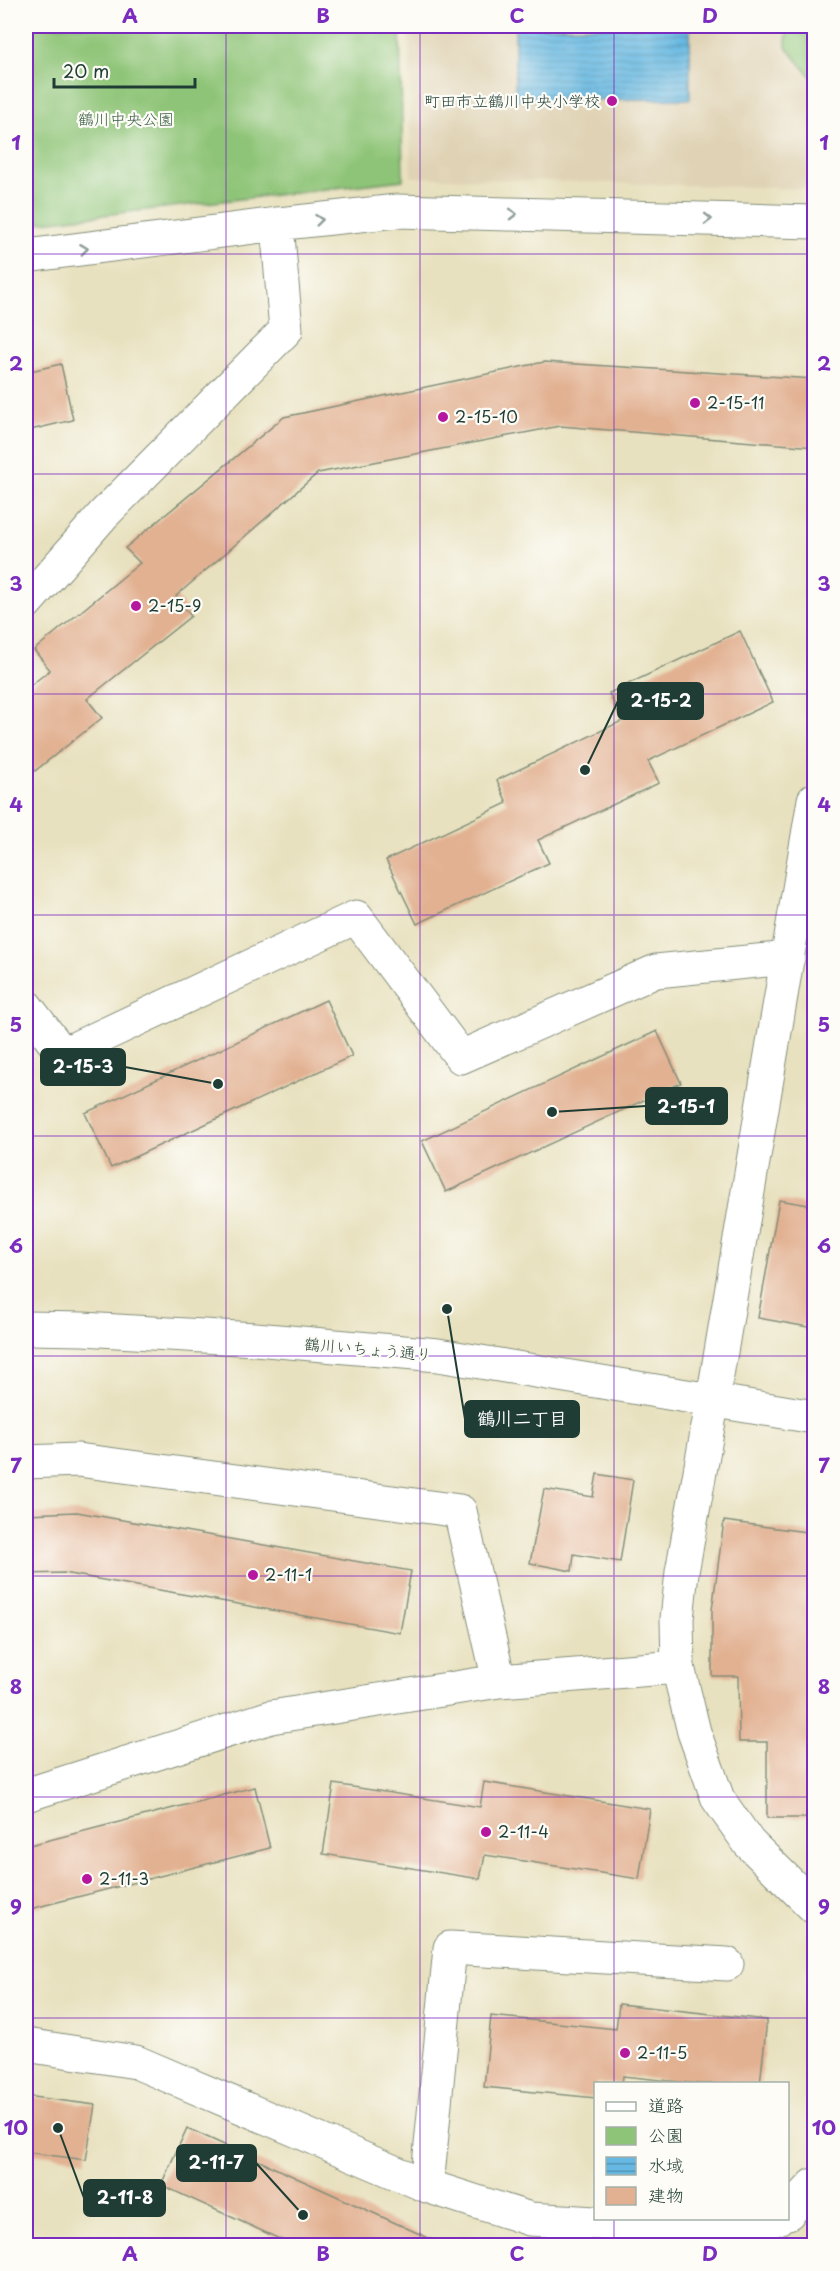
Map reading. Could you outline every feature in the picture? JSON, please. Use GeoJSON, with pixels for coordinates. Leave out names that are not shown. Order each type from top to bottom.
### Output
{"type":"FeatureCollection","features":[{"type":"Feature","properties":{"kind":"street"},"geometry":{"type":"LineString","coordinates":[[26,256],[397,211],[814,222]]}},
{"type":"Feature","properties":{"kind":"street"},"geometry":{"type":"LineString","coordinates":[[26,603],[103,515],[286,330],[277,224]]}},
{"type":"Feature","properties":{"kind":"street"},"geometry":{"type":"LineString","coordinates":[[814,800],[682,1572],[677,1619],[678,1667],[694,1732],[718,1799],[749,1844],[814,1906]]}},
{"type":"Feature","properties":{"kind":"street"},"geometry":{"type":"LineString","coordinates":[[26,1006],[63,1054],[356,917],[461,1057],[656,970],[788,958]]}},
{"type":"Feature","properties":{"kind":"street","name":"鶴川いちょう通り"},"geometry":{"type":"LineString","coordinates":[[26,1328],[255,1339],[438,1355],[814,1417]]}},
{"type":"Feature","properties":{"kind":"street"},"geometry":{"type":"LineString","coordinates":[[26,1462],[78,1460],[460,1511],[499,1681]]}},
{"type":"Feature","properties":{"kind":"street"},"geometry":{"type":"LineString","coordinates":[[26,1795],[271,1717],[499,1681],[678,1667]]}},
{"type":"Feature","properties":{"kind":"street"},"geometry":{"type":"LineString","coordinates":[[427,2186],[450,1948],[727,1964]]}},
{"type":"Feature","properties":{"kind":"street"},"geometry":{"type":"LineString","coordinates":[[26,2045],[136,2062],[427,2186],[530,2219],[741,2232],[773,2220]]}},
{"type":"Feature","properties":{"kind":"street"},"geometry":{"type":"LineString","coordinates":[[789,2212],[814,2185]]}},
{"type":"Feature","properties":{"kind":"shaded area","name":"町田市立鶴川中央小学校"},"geometry":{"type":"Polygon","coordinates":[[[409,26],[814,26],[814,189],[411,177],[409,26]]]}},
{"type":"Feature","properties":{"kind":"green space","name":"鶴川中央公園"},"geometry":{"type":"Polygon","coordinates":[[[26,26],[400,26],[403,180],[26,224],[26,26]]]}},
{"type":"Feature","properties":{"kind":"green space"},"geometry":{"type":"Polygon","coordinates":[[[787,26],[814,26],[814,80],[786,47],[787,26]]]}},
{"type":"Feature","properties":{"kind":"water"},"geometry":{"type":"Polygon","coordinates":[[[515,27],[690,27],[690,99],[515,100],[515,27]]]}},
{"type":"Feature","properties":{"kind":"building"},"geometry":{"type":"Polygon","coordinates":[[[544,362],[814,379],[814,447],[560,426],[318,473],[176,596],[191,616],[87,699],[102,718],[26,778],[26,689],[50,670],[34,650],[140,563],[125,548],[284,417],[544,362]]]}},
{"type":"Feature","properties":{"kind":"building"},"geometry":{"type":"Polygon","coordinates":[[[61,364],[73,420],[26,431],[26,372],[61,364]]]}},
{"type":"Feature","properties":{"kind":"building"},"geometry":{"type":"Polygon","coordinates":[[[740,631],[773,702],[648,761],[659,783],[538,840],[549,863],[417,924],[386,860],[507,803],[497,780],[622,721],[609,693],[740,631]]]}},
{"type":"Feature","properties":{"kind":"building"},"geometry":{"type":"Polygon","coordinates":[[[326,1000],[352,1056],[111,1168],[85,1113],[326,1000]]]}},
{"type":"Feature","properties":{"kind":"building"},"geometry":{"type":"Polygon","coordinates":[[[657,1031],[681,1083],[446,1192],[422,1141],[657,1031]]]}},
{"type":"Feature","properties":{"kind":"building"},"geometry":{"type":"Polygon","coordinates":[[[779,1200],[814,1206],[814,1328],[758,1318],[779,1200]]]}},
{"type":"Feature","properties":{"kind":"building"},"geometry":{"type":"Polygon","coordinates":[[[597,1474],[633,1480],[620,1562],[574,1554],[572,1571],[530,1563],[544,1489],[593,1497],[597,1474]]]}},
{"type":"Feature","properties":{"kind":"building","name":"2-11-1"},"geometry":{"type":"Polygon","coordinates":[[[77,1512],[411,1571],[400,1633],[64,1573],[26,1574],[26,1514],[77,1512]]]}},
{"type":"Feature","properties":{"kind":"building"},"geometry":{"type":"Polygon","coordinates":[[[724,1521],[814,1533],[814,1818],[767,1818],[767,1742],[739,1742],[738,1676],[712,1676],[712,1610],[724,1521]]]}},
{"type":"Feature","properties":{"kind":"building","name":"2-11-4"},"geometry":{"type":"Polygon","coordinates":[[[484,1782],[650,1809],[639,1879],[485,1855],[480,1879],[323,1854],[334,1784],[480,1807],[484,1782]]]}},
{"type":"Feature","properties":{"kind":"building","name":"2-11-3"},"geometry":{"type":"Polygon","coordinates":[[[255,1787],[270,1848],[26,1910],[26,1846],[255,1787]]]}},
{"type":"Feature","properties":{"kind":"building","name":"2-11-5"},"geometry":{"type":"Polygon","coordinates":[[[619,2004],[767,2020],[760,2082],[680,2082],[623,2076],[622,2082],[594,2082],[594,2098],[484,2087],[491,2016],[616,2029],[619,2004]]]}},
{"type":"Feature","properties":{"kind":"building"},"geometry":{"type":"Polygon","coordinates":[[[26,2096],[95,2105],[86,2160],[26,2152],[26,2096]]]}},
{"type":"Feature","properties":{"kind":"building"},"geometry":{"type":"Polygon","coordinates":[[[187,2128],[446,2246],[295,2246],[161,2185],[187,2128]]]}},
{"type":"Feature","properties":{"kind":"place","name":"町田市立鶴川中央小学校"},"geometry":{"type":"Point","coordinates":[612,101]}},
{"type":"Feature","properties":{"kind":"place","name":"2-15-11"},"geometry":{"type":"Point","coordinates":[695,403]}},
{"type":"Feature","properties":{"kind":"place","name":"2-15-10"},"geometry":{"type":"Point","coordinates":[443,417]}},
{"type":"Feature","properties":{"kind":"place","name":"2-15-9"},"geometry":{"type":"Point","coordinates":[136,606]}},
{"type":"Feature","properties":{"kind":"place","name":"2-15-2"},"geometry":{"type":"Point","coordinates":[585,770]}},
{"type":"Feature","properties":{"kind":"place","name":"2-15-3"},"geometry":{"type":"Point","coordinates":[218,1084]}},
{"type":"Feature","properties":{"kind":"place","name":"2-15-1"},"geometry":{"type":"Point","coordinates":[552,1112]}},
{"type":"Feature","properties":{"kind":"place","name":"鶴川二丁目"},"geometry":{"type":"Point","coordinates":[447,1309]}},
{"type":"Feature","properties":{"kind":"place","name":"2-11-1"},"geometry":{"type":"Point","coordinates":[253,1575]}},
{"type":"Feature","properties":{"kind":"place","name":"2-11-4"},"geometry":{"type":"Point","coordinates":[486,1832]}},
{"type":"Feature","properties":{"kind":"place","name":"2-11-3"},"geometry":{"type":"Point","coordinates":[87,1879]}},
{"type":"Feature","properties":{"kind":"place","name":"2-11-5"},"geometry":{"type":"Point","coordinates":[625,2053]}},
{"type":"Feature","properties":{"kind":"place","name":"2-11-8"},"geometry":{"type":"Point","coordinates":[58,2128]}},
{"type":"Feature","properties":{"kind":"place","name":"2-11-7"},"geometry":{"type":"Point","coordinates":[303,2215]}}]}
